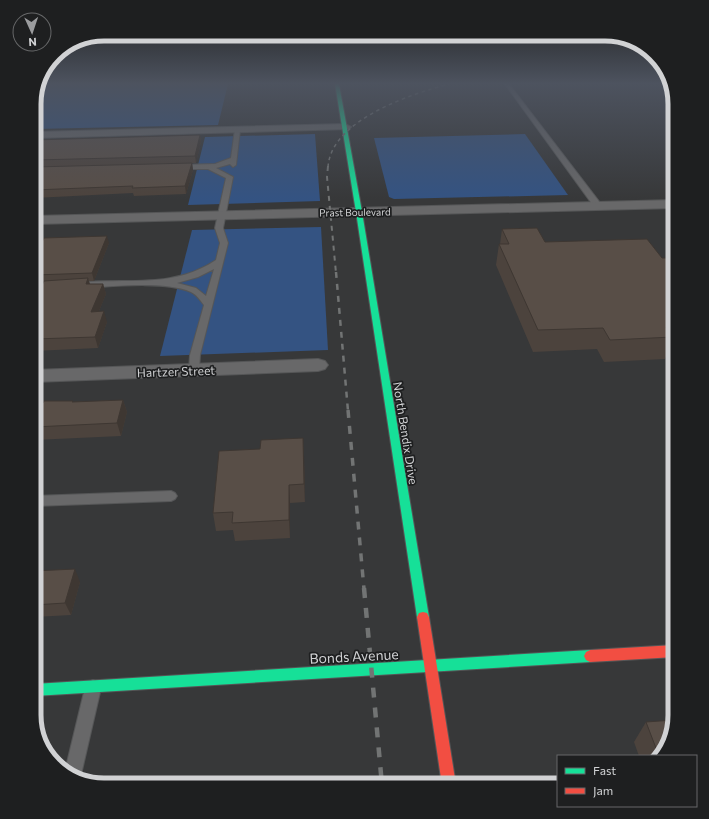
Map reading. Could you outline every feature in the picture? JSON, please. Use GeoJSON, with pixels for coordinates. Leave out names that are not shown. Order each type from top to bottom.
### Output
{"type":"FeatureCollection","features":[{"type":"Feature","properties":{"kind":"street","name":"North Bendix Drive"},"geometry":{"type":"LineString","coordinates":[[344,122],[448,778]]}},
{"type":"Feature","properties":{"kind":"street"},"geometry":{"type":"LineString","coordinates":[[41,134],[345,127]]}},
{"type":"Feature","properties":{"kind":"street","name":"Prast Boulevard"},"geometry":{"type":"LineString","coordinates":[[41,220],[668,204]]}},
{"type":"Feature","properties":{"kind":"street","name":"Hartzer Street"},"geometry":{"type":"LineString","coordinates":[[41,376],[318,365]]}},
{"type":"Feature","properties":{"kind":"street","name":"Bonds Avenue"},"geometry":{"type":"LineString","coordinates":[[41,690],[668,651]]}},
{"type":"Feature","properties":{"kind":"lane"},"geometry":{"type":"LineString","coordinates":[[534,122],[598,206]]}},
{"type":"Feature","properties":{"kind":"lane"},"geometry":{"type":"LineString","coordinates":[[194,370],[195,355],[223,250],[219,228],[234,159],[237,130]]}},
{"type":"Feature","properties":{"kind":"lane"},"geometry":{"type":"LineString","coordinates":[[175,168],[221,166],[234,159]]}},
{"type":"Feature","properties":{"kind":"lane"},"geometry":{"type":"LineString","coordinates":[[205,167],[214,168],[230,177]]}},
{"type":"Feature","properties":{"kind":"lane"},"geometry":{"type":"LineString","coordinates":[[151,284],[191,278],[206,271],[220,261]]}},
{"type":"Feature","properties":{"kind":"lane"},"geometry":{"type":"LineString","coordinates":[[77,285],[151,284],[179,286],[193,290],[202,296],[208,305]]}},
{"type":"Feature","properties":{"kind":"lane"},"geometry":{"type":"LineString","coordinates":[[41,288],[63,286]]}},
{"type":"Feature","properties":{"kind":"lane"},"geometry":{"type":"LineString","coordinates":[[41,501],[171,496]]}},
{"type":"Feature","properties":{"kind":"lane"},"geometry":{"type":"LineString","coordinates":[[74,770],[93,686]]}},
{"type":"Feature","properties":{"kind":"shaded area"},"geometry":{"type":"Polygon","coordinates":[[[41,122],[219,122],[218,125],[41,129],[41,122]]]}},
{"type":"Feature","properties":{"kind":"shaded area"},"geometry":{"type":"Polygon","coordinates":[[[315,134],[320,201],[188,205],[205,137],[315,134]]]}},
{"type":"Feature","properties":{"kind":"shaded area"},"geometry":{"type":"Polygon","coordinates":[[[525,134],[568,195],[394,199],[389,197],[374,138],[525,134]]]}},
{"type":"Feature","properties":{"kind":"shaded area"},"geometry":{"type":"Polygon","coordinates":[[[321,227],[328,350],[160,356],[192,230],[321,227]]]}},
{"type":"Feature","properties":{"kind":"building"},"geometry":{"type":"Polygon","coordinates":[[[200,135],[195,156],[41,160],[41,140],[200,135]]]}},
{"type":"Feature","properties":{"kind":"building"},"geometry":{"type":"Polygon","coordinates":[[[192,163],[185,186],[132,188],[133,186],[41,190],[41,167],[192,163]]]}},
{"type":"Feature","properties":{"kind":"building"},"geometry":{"type":"Polygon","coordinates":[[[537,228],[545,242],[647,239],[662,258],[668,258],[668,327],[666,327],[668,330],[668,337],[610,340],[603,328],[538,330],[499,244],[509,244],[502,229],[537,228]]]}},
{"type":"Feature","properties":{"kind":"building"},"geometry":{"type":"Polygon","coordinates":[[[107,236],[92,273],[41,275],[41,244],[44,238],[107,236]]]}},
{"type":"Feature","properties":{"kind":"building"},"geometry":{"type":"Polygon","coordinates":[[[88,278],[86,284],[103,284],[91,312],[104,311],[95,337],[41,339],[41,287],[44,281],[88,278]]]}},
{"type":"Feature","properties":{"kind":"building"},"geometry":{"type":"Polygon","coordinates":[[[123,400],[117,423],[41,427],[41,403],[44,401],[73,401],[72,402],[123,400]]]}},
{"type":"Feature","properties":{"kind":"building"},"geometry":{"type":"Polygon","coordinates":[[[303,438],[304,484],[289,485],[289,520],[232,523],[233,512],[213,513],[219,451],[260,449],[261,440],[303,438]]]}},
{"type":"Feature","properties":{"kind":"building"},"geometry":{"type":"Polygon","coordinates":[[[75,569],[65,603],[41,605],[41,571],[75,569]]]}},
{"type":"Feature","properties":{"kind":"building"},"geometry":{"type":"Polygon","coordinates":[[[667,720],[666,732],[662,743],[657,750],[646,722],[667,720]]]}},
{"type":"Feature","properties":{"kind":"railway"},"geometry":{"type":"LineString","coordinates":[[328,167],[333,150],[343,136],[359,122]]}},
{"type":"Feature","properties":{"kind":"railway"},"geometry":{"type":"LineString","coordinates":[[328,166],[327,177],[336,273]]}},
{"type":"Feature","properties":{"kind":"railway"},"geometry":{"type":"LineString","coordinates":[[336,272],[348,411]]}},
{"type":"Feature","properties":{"kind":"railway"},"geometry":{"type":"LineString","coordinates":[[348,410],[364,589]]}},
{"type":"Feature","properties":{"kind":"railway"},"geometry":{"type":"LineString","coordinates":[[364,588],[381,778]]}},
{"type":"Feature","properties":{"kind":"traffic: fast"},"geometry":{"type":"LineString","coordinates":[[344,122],[423,617]]}},
{"type":"Feature","properties":{"kind":"traffic: fast"},"geometry":{"type":"LineString","coordinates":[[41,690],[590,656]]}},
{"type":"Feature","properties":{"kind":"traffic: jam"},"geometry":{"type":"LineString","coordinates":[[423,617],[448,778]]}},
{"type":"Feature","properties":{"kind":"traffic: jam"},"geometry":{"type":"LineString","coordinates":[[590,656],[668,651]]}}]}
